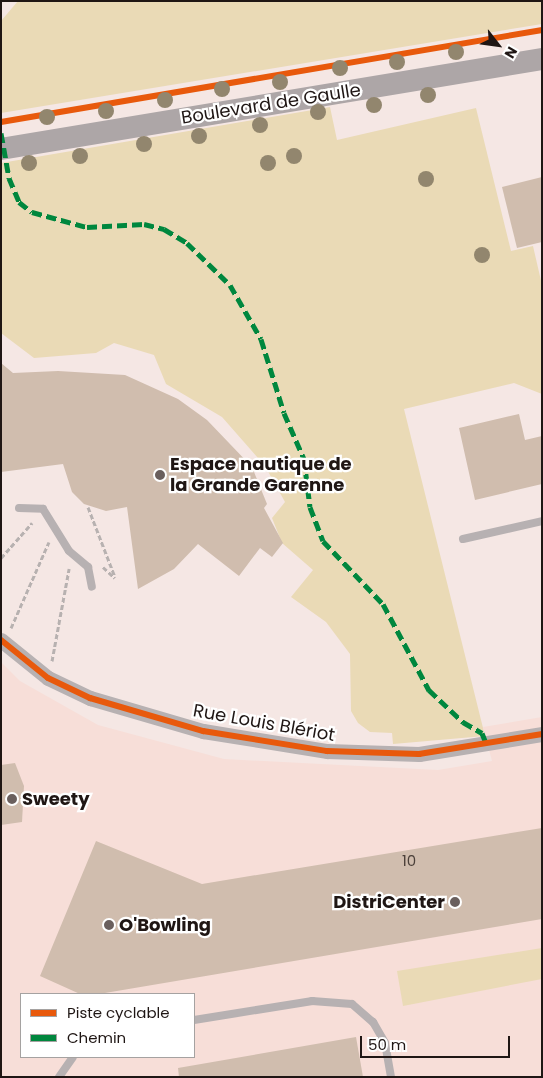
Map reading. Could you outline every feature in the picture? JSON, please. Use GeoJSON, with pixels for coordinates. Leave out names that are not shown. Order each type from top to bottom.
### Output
{"type":"FeatureCollection","features":[{"type":"Feature","properties":{"kind":"main road","name":"Boulevard de Gaulle"},"geometry":{"type":"LineString","coordinates":[[1,149],[542,59]]}},
{"type":"Feature","properties":{"kind":"street","name":"Rue Louis Blériot"},"geometry":{"type":"LineString","coordinates":[[3,642],[48,678],[90,698],[203,731],[327,751],[419,754],[542,734]]}},
{"type":"Feature","properties":{"kind":"lane"},"geometry":{"type":"LineString","coordinates":[[20,508],[44,511],[69,552],[88,567],[92,587]]}},
{"type":"Feature","properties":{"kind":"lane"},"geometry":{"type":"LineString","coordinates":[[463,539],[542,521]]}},
{"type":"Feature","properties":{"kind":"lane"},"geometry":{"type":"LineString","coordinates":[[195,1020],[312,1001],[352,1004],[373,1022],[385,1043],[391,1077]]}},
{"type":"Feature","properties":{"kind":"lane"},"geometry":{"type":"LineString","coordinates":[[59,1077],[72,1058]]}},
{"type":"Feature","properties":{"kind":"path"},"geometry":{"type":"LineString","coordinates":[[1,122],[542,30]]}},
{"type":"Feature","properties":{"kind":"path"},"geometry":{"type":"LineString","coordinates":[[88,507],[115,578]]}},
{"type":"Feature","properties":{"kind":"path"},"geometry":{"type":"LineString","coordinates":[[1,558],[44,511]]}},
{"type":"Feature","properties":{"kind":"path"},"geometry":{"type":"LineString","coordinates":[[3,642],[56,529]]}},
{"type":"Feature","properties":{"kind":"path"},"geometry":{"type":"LineString","coordinates":[[48,678],[70,563]]}},
{"type":"Feature","properties":{"kind":"shaded area"},"geometry":{"type":"Polygon","coordinates":[[[18,1],[542,1],[542,24],[1,113],[1,21],[18,1]]]}},
{"type":"Feature","properties":{"kind":"shaded area"},"geometry":{"type":"Polygon","coordinates":[[[330,107],[337,140],[476,108],[511,251],[533,246],[542,285],[542,394],[514,383],[404,409],[485,736],[393,744],[392,733],[370,732],[358,723],[351,711],[350,654],[326,622],[291,597],[313,570],[282,543],[272,518],[285,502],[265,466],[222,417],[166,384],[154,355],[114,343],[96,353],[34,358],[1,333],[1,163],[330,107]]]}},
{"type":"Feature","properties":{"kind":"shaded area"},"geometry":{"type":"Polygon","coordinates":[[[1,662],[20,681],[98,725],[224,759],[438,770],[492,761],[483,727],[542,717],[542,1077],[1,1077],[1,662]]]}},
{"type":"Feature","properties":{"kind":"shaded area"},"geometry":{"type":"Polygon","coordinates":[[[542,948],[542,979],[403,1006],[397,971],[542,948]]]}},
{"type":"Feature","properties":{"kind":"building"},"geometry":{"type":"Polygon","coordinates":[[[542,177],[542,242],[517,248],[502,187],[542,177]]]}},
{"type":"Feature","properties":{"kind":"building","name":"Espace nautique de la Grande Garenne"},"geometry":{"type":"Polygon","coordinates":[[[1,363],[13,373],[58,371],[125,375],[178,399],[207,420],[252,467],[267,504],[264,508],[283,543],[272,557],[260,548],[239,576],[198,544],[174,569],[138,589],[127,507],[106,511],[84,504],[72,492],[63,464],[1,472],[1,363]]]}},
{"type":"Feature","properties":{"kind":"building"},"geometry":{"type":"Polygon","coordinates":[[[519,414],[525,440],[542,436],[542,484],[475,500],[459,428],[519,414]]]}},
{"type":"Feature","properties":{"kind":"building","name":"Sweety"},"geometry":{"type":"Polygon","coordinates":[[[15,763],[24,786],[22,822],[1,825],[1,765],[15,763]]]}},
{"type":"Feature","properties":{"kind":"building"},"geometry":{"type":"Polygon","coordinates":[[[542,828],[542,919],[105,993],[78,993],[40,976],[96,841],[202,884],[542,828]]]}},
{"type":"Feature","properties":{"kind":"building"},"geometry":{"type":"Polygon","coordinates":[[[356,1037],[363,1077],[179,1077],[178,1068],[356,1037]]]}},
{"type":"Feature","properties":{"kind":"marked path"},"geometry":{"type":"LineString","coordinates":[[1,133],[9,178],[19,202],[32,212],[87,227],[144,224],[164,229],[187,243],[230,285],[261,339],[284,413],[304,459],[310,507],[323,541],[383,604],[429,690],[463,722],[482,733],[486,743]]}},
{"type":"Feature","properties":{"kind":"cycle path"},"geometry":{"type":"LineString","coordinates":[[1,122],[542,30]]}},
{"type":"Feature","properties":{"kind":"cycle path"},"geometry":{"type":"LineString","coordinates":[[1,640],[48,678],[90,698],[203,731],[327,751],[419,754],[542,734]]}},
{"type":"Feature","properties":{"kind":"place","name":"Espace nautique de la Grande Garenne"},"geometry":{"type":"Point","coordinates":[160,475]}},
{"type":"Feature","properties":{"kind":"place","name":"Sweety"},"geometry":{"type":"Point","coordinates":[12,799]}},
{"type":"Feature","properties":{"kind":"place","name":"DistriCenter"},"geometry":{"type":"Point","coordinates":[455,902]}},
{"type":"Feature","properties":{"kind":"place","name":"O'Bowling"},"geometry":{"type":"Point","coordinates":[109,925]}}]}
